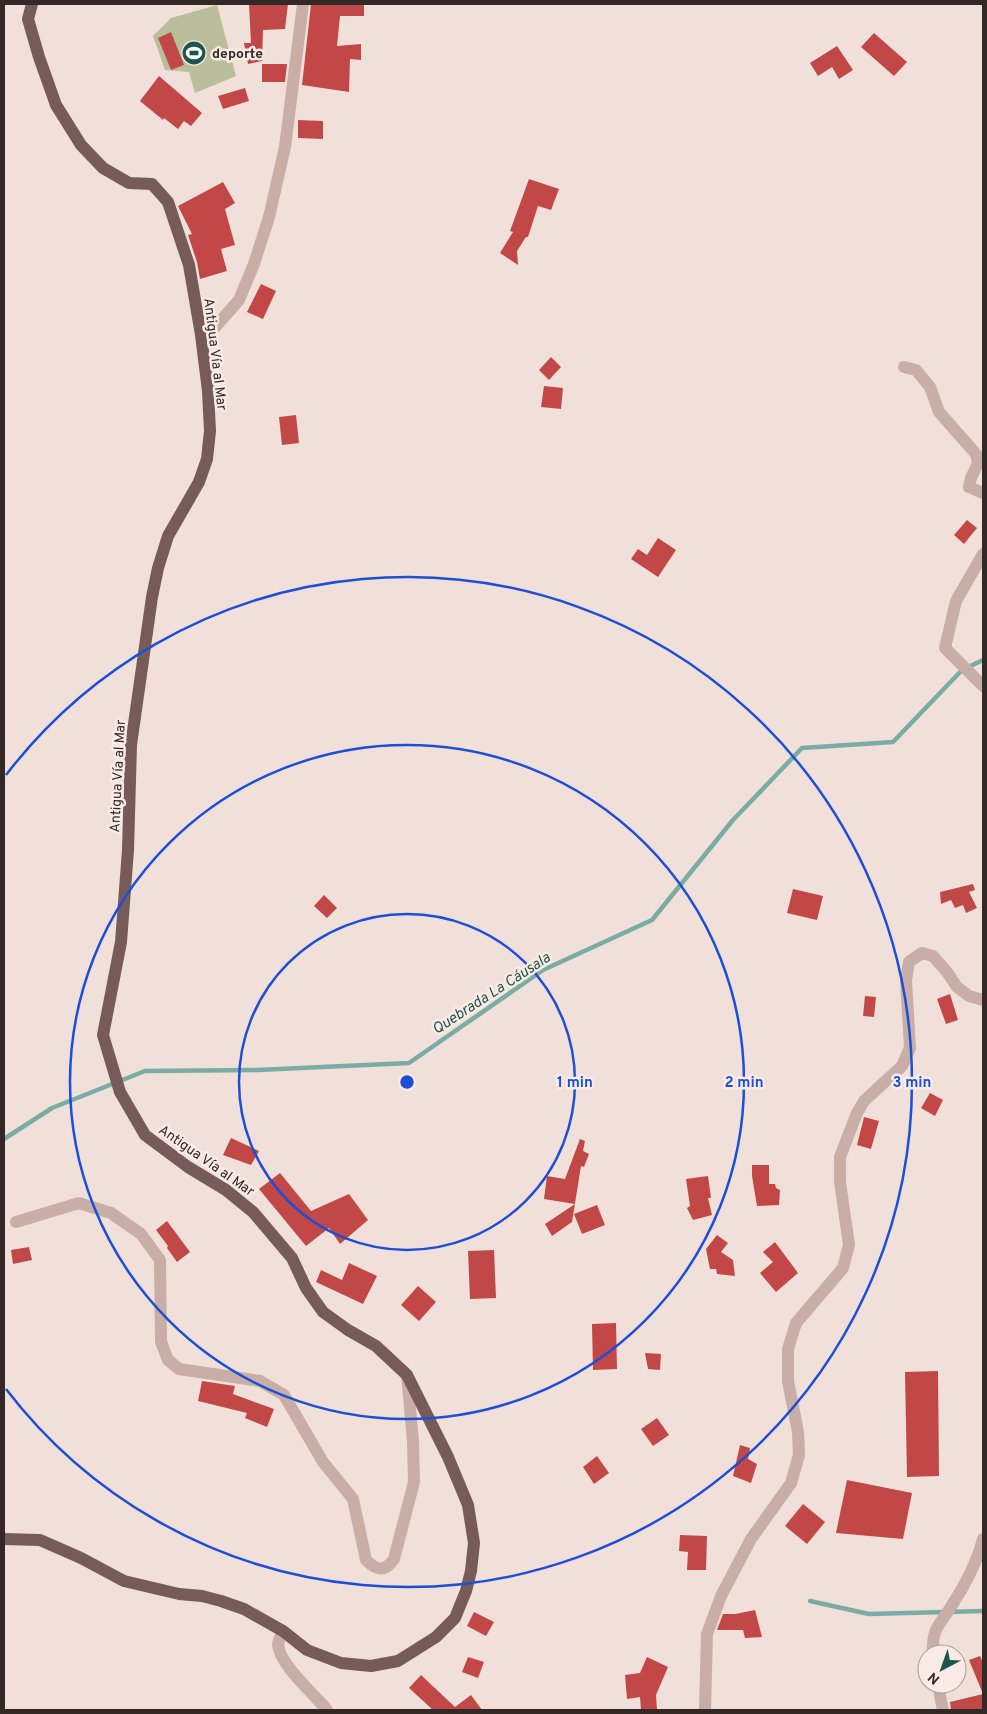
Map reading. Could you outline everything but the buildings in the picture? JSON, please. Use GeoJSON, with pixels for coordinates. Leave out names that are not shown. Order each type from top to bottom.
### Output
{"type":"FeatureCollection","features":[{"type":"Feature","properties":{"kind":"main road","name":"Antigua Vía al Mar"},"geometry":{"type":"LineString","coordinates":[[4,1539],[40,1540],[81,1558],[124,1581],[179,1594],[202,1596],[221,1601],[244,1609],[283,1631],[307,1650],[341,1663],[372,1666],[398,1661],[436,1637],[455,1618],[466,1592],[474,1543],[468,1504],[448,1457],[407,1375],[376,1346],[348,1330],[323,1312],[306,1288],[292,1258],[253,1212],[226,1190],[188,1167],[145,1135],[120,1091],[113,1073],[103,1035],[121,942],[128,850],[131,745],[158,568],[168,536],[199,482],[207,459],[208,391],[189,265],[168,202],[152,184],[129,182],[103,168],[81,145],[56,105],[39,57],[28,19],[32,4]]}},
{"type":"Feature","properties":{"kind":"street"},"geometry":{"type":"LineString","coordinates":[[202,342],[239,300],[254,264],[269,217],[285,148],[303,4]]}},
{"type":"Feature","properties":{"kind":"street"},"geometry":{"type":"LineString","coordinates":[[904,366],[916,370],[930,387],[939,412],[976,454],[978,464],[969,487],[983,493]]}},
{"type":"Feature","properties":{"kind":"street"},"geometry":{"type":"LineString","coordinates":[[983,554],[956,601],[945,648],[983,686]]}},
{"type":"Feature","properties":{"kind":"street"},"geometry":{"type":"LineString","coordinates":[[705,1710],[707,1634],[721,1596],[751,1539],[791,1482],[799,1455],[798,1432],[788,1381],[788,1349],[796,1323],[843,1268],[849,1245],[840,1182],[840,1157],[857,1113],[864,1101],[902,1066],[910,1048],[906,980],[908,962],[922,953],[933,956],[957,987],[969,996],[983,1000]]}},
{"type":"Feature","properties":{"kind":"street"},"geometry":{"type":"LineString","coordinates":[[16,1222],[79,1203],[111,1212],[141,1234],[160,1260],[160,1342],[168,1360],[179,1369],[260,1381],[284,1395],[323,1462],[353,1499],[366,1560],[373,1567],[382,1569],[389,1566],[394,1558],[414,1482],[413,1441],[407,1375]]}},
{"type":"Feature","properties":{"kind":"street"},"geometry":{"type":"LineString","coordinates":[[933,1644],[934,1632],[970,1573],[983,1539]]}},
{"type":"Feature","properties":{"kind":"street"},"geometry":{"type":"LineString","coordinates":[[283,1631],[278,1644],[281,1656],[326,1710]]}},
{"type":"Feature","properties":{"kind":"street"},"geometry":{"type":"LineString","coordinates":[[940,1694],[943,1710]]}},
{"type":"Feature","properties":{"kind":"green space","name":"deporte"},"geometry":{"type":"Polygon","coordinates":[[[217,5],[236,76],[195,93],[189,72],[165,70],[153,36],[171,18],[217,5]]]}},
{"type":"Feature","properties":{"kind":"waterway","name":"Quebrada La Cáusala"},"geometry":{"type":"LineString","coordinates":[[4,1139],[52,1108],[145,1071],[258,1070],[409,1063],[543,970],[652,920],[733,820],[802,748],[893,742],[962,670],[983,660]]}},
{"type":"Feature","properties":{"kind":"waterway"},"geometry":{"type":"LineString","coordinates":[[810,1601],[869,1614],[983,1611]]}},
{"type":"Feature","properties":{"kind":"place","name":"deporte"},"geometry":{"type":"Point","coordinates":[194,53]}}]}
